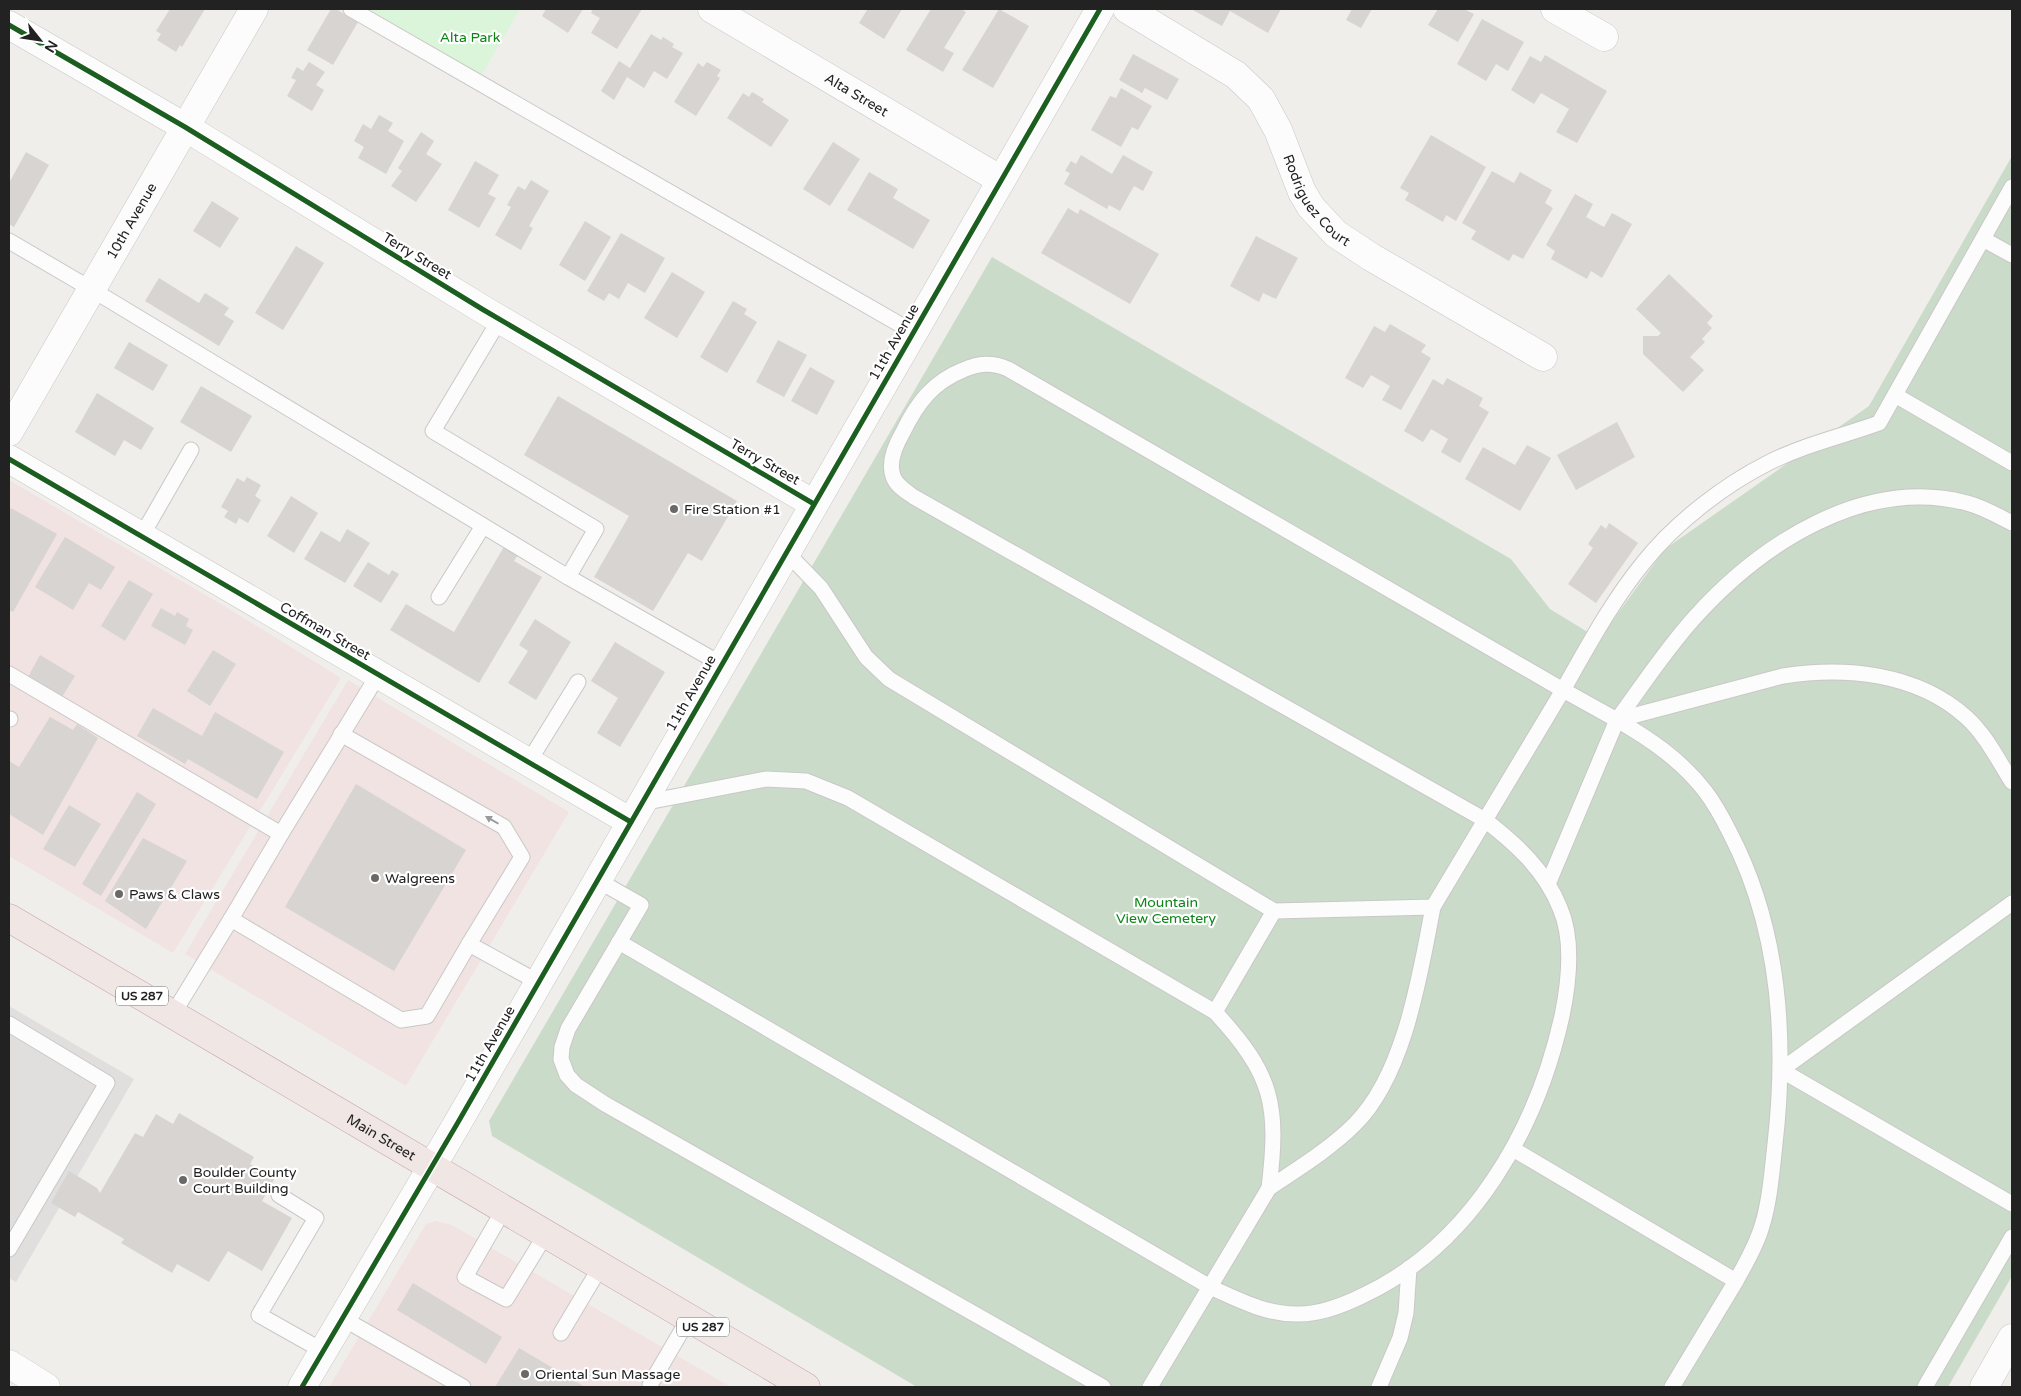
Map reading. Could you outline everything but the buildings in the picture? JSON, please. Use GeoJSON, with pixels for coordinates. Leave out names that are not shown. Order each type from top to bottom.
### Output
{"type":"FeatureCollection","features":[{"type":"Feature","properties":{"kind":"highway","name":"Main Street"},"geometry":{"type":"LineString","coordinates":[[9,918],[689,1318],[796,1385]]}},
{"type":"Feature","properties":{"kind":"street","name":"10th Avenue"},"geometry":{"type":"LineString","coordinates":[[9,432],[254,9]]}},
{"type":"Feature","properties":{"kind":"street","name":"Alta Street"},"geometry":{"type":"LineString","coordinates":[[712,9],[1001,180]]}},
{"type":"Feature","properties":{"kind":"street","name":"Rodriguez Court"},"geometry":{"type":"LineString","coordinates":[[1127,9],[1236,75],[1261,99],[1278,130],[1302,192],[1311,207],[1336,234],[1371,257],[1543,357]]}},
{"type":"Feature","properties":{"kind":"street"},"geometry":{"type":"LineString","coordinates":[[1555,9],[1604,37]]}},
{"type":"Feature","properties":{"kind":"street","name":"11th Avenue"},"geometry":{"type":"LineString","coordinates":[[302,1387],[432,1166],[1001,180],[1092,12]]}},
{"type":"Feature","properties":{"kind":"street","name":"Terry Street"},"geometry":{"type":"LineString","coordinates":[[9,25],[185,127],[500,319],[814,504]]}},
{"type":"Feature","properties":{"kind":"street","name":"Coffman Street"},"geometry":{"type":"LineString","coordinates":[[9,459],[528,762],[636,813]]}},
{"type":"Feature","properties":{"kind":"street"},"geometry":{"type":"LineString","coordinates":[[1984,1387],[2012,1338]]}},
{"type":"Feature","properties":{"kind":"street"},"geometry":{"type":"LineString","coordinates":[[9,1364],[46,1387]]}},
{"type":"Feature","properties":{"kind":"lane"},"geometry":{"type":"LineString","coordinates":[[351,9],[913,332]]}},
{"type":"Feature","properties":{"kind":"lane"},"geometry":{"type":"LineString","coordinates":[[1150,1387],[1269,1188],[1339,1139],[1356,1123],[1377,1095],[1401,1044],[1424,958],[1433,907],[1564,690],[1600,626],[1635,574],[1674,530],[1724,490],[1769,462],[1879,423],[2012,186]]}},
{"type":"Feature","properties":{"kind":"lane"},"geometry":{"type":"LineString","coordinates":[[1983,238],[2012,256]]}},
{"type":"Feature","properties":{"kind":"lane"},"geometry":{"type":"LineString","coordinates":[[9,241],[568,577],[721,664]]}},
{"type":"Feature","properties":{"kind":"lane"},"geometry":{"type":"LineString","coordinates":[[500,319],[433,431],[596,529],[568,577]]}},
{"type":"Feature","properties":{"kind":"lane"},"geometry":{"type":"LineString","coordinates":[[619,942],[1210,1287],[1272,1312],[1300,1314],[1320,1312],[1344,1305],[1380,1287],[1409,1268],[1457,1226],[1481,1198],[1513,1149],[1537,1097],[1549,1062],[1565,1002],[1568,971],[1567,937],[1561,908],[1548,884],[1534,864],[1513,842],[1485,820],[914,497],[898,484],[893,478],[891,467],[895,449],[907,423],[930,390],[949,376],[974,365],[988,364],[1008,369],[1617,720],[1665,751],[1688,770],[1706,792],[1739,849],[1753,883],[1765,921],[1778,1002],[1781,1070],[1777,1132],[1768,1198],[1762,1225],[1752,1253],[1672,1387]]}},
{"type":"Feature","properties":{"kind":"lane"},"geometry":{"type":"LineString","coordinates":[[1895,396],[2012,463]]}},
{"type":"Feature","properties":{"kind":"lane"},"geometry":{"type":"LineString","coordinates":[[141,536],[191,450]]}},
{"type":"Feature","properties":{"kind":"lane"},"geometry":{"type":"LineString","coordinates":[[1548,884],[1617,720],[1694,618],[1727,584],[1789,538],[1835,514],[1872,503],[1905,498],[1934,497],[1968,503],[2012,523]]}},
{"type":"Feature","properties":{"kind":"lane"},"geometry":{"type":"LineString","coordinates":[[439,597],[483,526]]}},
{"type":"Feature","properties":{"kind":"lane"},"geometry":{"type":"LineString","coordinates":[[786,552],[821,588],[866,657],[889,679],[1274,911],[1433,907]]}},
{"type":"Feature","properties":{"kind":"lane"},"geometry":{"type":"LineString","coordinates":[[1617,720],[1783,676],[1808,672],[1839,671],[1862,673],[1912,685],[1950,704],[1967,718],[1985,739],[2012,782]]}},
{"type":"Feature","properties":{"kind":"lane"},"geometry":{"type":"LineString","coordinates":[[9,674],[281,834]]}},
{"type":"Feature","properties":{"kind":"lane"},"geometry":{"type":"LineString","coordinates":[[173,1014],[378,675]]}},
{"type":"Feature","properties":{"kind":"lane"},"geometry":{"type":"LineString","coordinates":[[528,762],[578,682]]}},
{"type":"Feature","properties":{"kind":"lane"},"geometry":{"type":"LineString","coordinates":[[232,919],[401,1020],[427,1016],[522,857],[504,827],[341,734]]}},
{"type":"Feature","properties":{"kind":"lane"},"geometry":{"type":"LineString","coordinates":[[636,813],[766,780],[806,781],[848,798],[1214,1012],[1237,1036],[1249,1053],[1262,1074],[1269,1093],[1274,1132],[1269,1188]]}},
{"type":"Feature","properties":{"kind":"lane"},"geometry":{"type":"LineString","coordinates":[[597,880],[641,905],[564,1038],[561,1052],[563,1066],[567,1075],[576,1084],[605,1104],[1103,1387]]}},
{"type":"Feature","properties":{"kind":"lane"},"geometry":{"type":"LineString","coordinates":[[1781,1070],[2012,903]]}},
{"type":"Feature","properties":{"kind":"lane"},"geometry":{"type":"LineString","coordinates":[[1214,1012],[1274,911]]}},
{"type":"Feature","properties":{"kind":"lane"},"geometry":{"type":"LineString","coordinates":[[469,944],[538,982]]}},
{"type":"Feature","properties":{"kind":"lane"},"geometry":{"type":"LineString","coordinates":[[9,1024],[107,1083],[9,1249]]}},
{"type":"Feature","properties":{"kind":"lane"},"geometry":{"type":"LineString","coordinates":[[1781,1070],[2012,1204]]}},
{"type":"Feature","properties":{"kind":"lane"},"geometry":{"type":"LineString","coordinates":[[1513,1149],[1736,1281]]}},
{"type":"Feature","properties":{"kind":"lane"},"geometry":{"type":"LineString","coordinates":[[279,1195],[316,1218],[259,1314],[323,1351]]}},
{"type":"Feature","properties":{"kind":"lane"},"geometry":{"type":"LineString","coordinates":[[504,1209],[466,1277],[506,1299],[546,1234]]}},
{"type":"Feature","properties":{"kind":"lane"},"geometry":{"type":"LineString","coordinates":[[1925,1387],[2012,1237]]}},
{"type":"Feature","properties":{"kind":"lane"},"geometry":{"type":"LineString","coordinates":[[561,1333],[601,1266]]}},
{"type":"Feature","properties":{"kind":"lane"},"geometry":{"type":"LineString","coordinates":[[1378,1387],[1400,1338],[1406,1313],[1409,1268]]}},
{"type":"Feature","properties":{"kind":"lane"},"geometry":{"type":"LineString","coordinates":[[342,1318],[463,1387]]}},
{"type":"Feature","properties":{"kind":"lane"},"geometry":{"type":"LineString","coordinates":[[650,1385],[689,1318]]}},
{"type":"Feature","properties":{"kind":"shaded area"},"geometry":{"type":"Polygon","coordinates":[[[9,480],[221,604],[341,678],[173,953],[9,856],[9,480]]]}},
{"type":"Feature","properties":{"kind":"shaded area"},"geometry":{"type":"Polygon","coordinates":[[[348,680],[569,812],[406,1086],[185,954],[348,680]]]}},
{"type":"Feature","properties":{"kind":"shaded area"},"geometry":{"type":"Polygon","coordinates":[[[9,1006],[134,1079],[16,1282],[9,1278],[9,1006]]]}},
{"type":"Feature","properties":{"kind":"shaded area"},"geometry":{"type":"Polygon","coordinates":[[[436,1221],[452,1225],[731,1387],[329,1387],[426,1224],[436,1221]]]}},
{"type":"Feature","properties":{"kind":"green space","name":"Alta Park"},"geometry":{"type":"Polygon","coordinates":[[[364,9],[520,9],[481,76],[364,9]]]}},
{"type":"Feature","properties":{"kind":"green space","name":"Mountain View Cemetery"},"geometry":{"type":"Polygon","coordinates":[[[2012,156],[2012,1276],[1948,1387],[917,1387],[492,1136],[489,1121],[992,257],[1511,559],[1550,609],[1599,639],[1665,549],[1869,406],[2012,156]]]}},
{"type":"Feature","properties":{"kind":"cycle path"},"geometry":{"type":"LineString","coordinates":[[302,1387],[457,1124],[1100,9]]}},
{"type":"Feature","properties":{"kind":"cycle path"},"geometry":{"type":"LineString","coordinates":[[9,25],[185,127],[482,309],[814,504]]}},
{"type":"Feature","properties":{"kind":"cycle path"},"geometry":{"type":"LineString","coordinates":[[9,459],[631,822]]}},
{"type":"Feature","properties":{"kind":"place","name":"Fire Station #1"},"geometry":{"type":"Point","coordinates":[674,509]}},
{"type":"Feature","properties":{"kind":"place","name":"Walgreens"},"geometry":{"type":"Point","coordinates":[375,878]}},
{"type":"Feature","properties":{"kind":"place","name":"Paws & Claws"},"geometry":{"type":"Point","coordinates":[119,894]}},
{"type":"Feature","properties":{"kind":"place","name":"Boulder County Court Building"},"geometry":{"type":"Point","coordinates":[183,1180]}},
{"type":"Feature","properties":{"kind":"place","name":"Oriental Sun Massage"},"geometry":{"type":"Point","coordinates":[525,1374]}}]}
